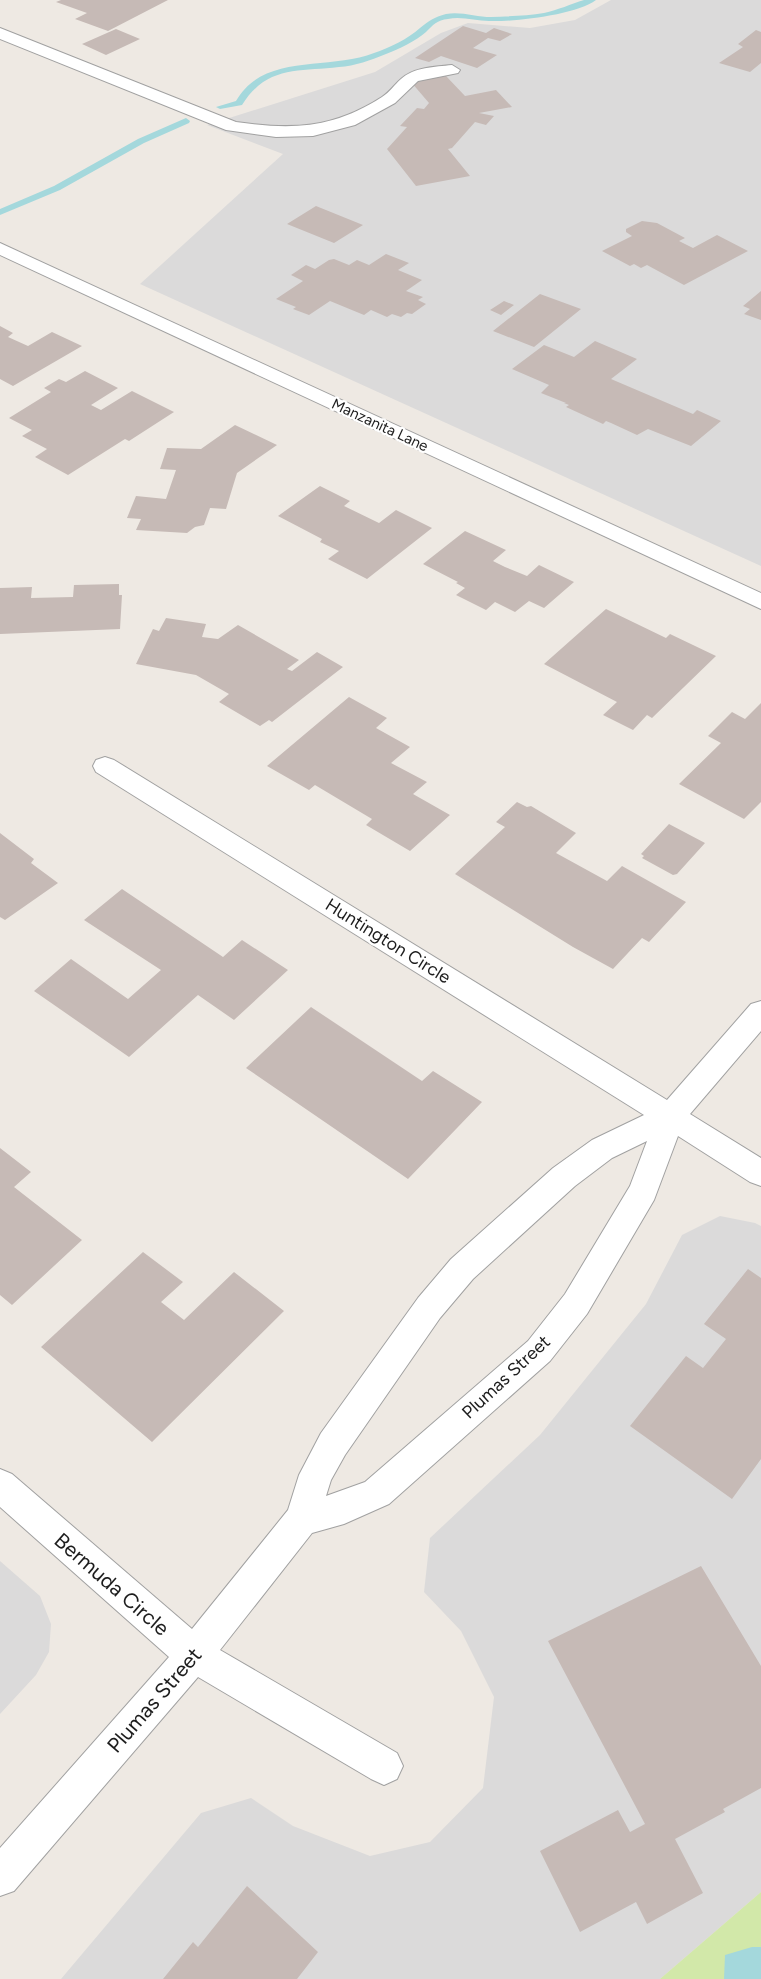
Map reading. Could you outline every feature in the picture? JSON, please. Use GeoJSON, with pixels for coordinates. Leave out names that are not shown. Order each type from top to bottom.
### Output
{"type":"FeatureCollection","features":[{"type":"Feature","properties":{"kind":"street"},"geometry":{"type":"LineString","coordinates":[[0,32],[232,126],[265,132],[296,134],[325,130],[361,116],[391,98],[409,80],[424,74],[452,70]]}},
{"type":"Feature","properties":{"kind":"street","name":"Manzanita Lane"},"geometry":{"type":"LineString","coordinates":[[0,248],[761,602]]}},
{"type":"Feature","properties":{"kind":"street","name":"Huntington Circle"},"geometry":{"type":"LineString","coordinates":[[105,766],[761,1173]]}},
{"type":"Feature","properties":{"kind":"street","name":"Plumas Street"},"geometry":{"type":"LineString","coordinates":[[302,1519],[344,1508],[377,1494],[539,1351],[576,1304],[643,1191],[671,1116],[761,1012]]}},
{"type":"Feature","properties":{"kind":"street","name":"Plumas Street"},"geometry":{"type":"LineString","coordinates":[[0,1877],[194,1655],[302,1519],[316,1475],[333,1444],[429,1308],[462,1269],[564,1177],[594,1154],[671,1116]]}},
{"type":"Feature","properties":{"kind":"street","name":"Bermuda Circle"},"geometry":{"type":"LineString","coordinates":[[0,1485],[194,1655],[384,1766]]}},
{"type":"Feature","properties":{"kind":"shaded area"},"geometry":{"type":"Polygon","coordinates":[[[611,0],[761,0],[761,566],[140,284],[283,154],[207,125],[375,72],[441,33],[468,23],[530,28],[575,20],[611,0]]]}},
{"type":"Feature","properties":{"kind":"shaded area"},"geometry":{"type":"Polygon","coordinates":[[[720,1216],[761,1226],[761,1892],[660,1979],[61,1979],[201,1813],[251,1798],[293,1826],[370,1856],[430,1842],[483,1788],[494,1697],[461,1631],[424,1592],[430,1538],[540,1435],[646,1304],[682,1235],[720,1216]]]}},
{"type":"Feature","properties":{"kind":"shaded area"},"geometry":{"type":"Polygon","coordinates":[[[0,1561],[40,1596],[51,1624],[49,1652],[36,1675],[0,1714],[0,1561]]]}},
{"type":"Feature","properties":{"kind":"green space"},"geometry":{"type":"Polygon","coordinates":[[[761,1892],[761,1979],[660,1979],[761,1892]]]}},
{"type":"Feature","properties":{"kind":"water"},"geometry":{"type":"Polygon","coordinates":[[[752,1947],[761,1947],[761,1979],[724,1979],[725,1955],[752,1947]]]}},
{"type":"Feature","properties":{"kind":"building"},"geometry":{"type":"Polygon","coordinates":[[[61,0],[168,0],[108,31],[75,19],[87,13],[56,2],[61,0]]]}},
{"type":"Feature","properties":{"kind":"building"},"geometry":{"type":"Polygon","coordinates":[[[463,26],[486,33],[494,28],[512,34],[500,41],[488,38],[473,48],[497,55],[477,68],[441,56],[429,62],[415,58],[463,26]]]}},
{"type":"Feature","properties":{"kind":"building"},"geometry":{"type":"Polygon","coordinates":[[[116,29],[140,39],[106,55],[82,44],[116,29]]]}},
{"type":"Feature","properties":{"kind":"building"},"geometry":{"type":"Polygon","coordinates":[[[756,30],[761,32],[761,63],[750,72],[719,63],[743,47],[738,44],[756,30]]]}},
{"type":"Feature","properties":{"kind":"building"},"geometry":{"type":"Polygon","coordinates":[[[446,76],[465,96],[496,90],[512,107],[479,113],[494,116],[486,125],[475,122],[452,148],[448,149],[470,176],[416,186],[387,149],[407,127],[400,126],[417,108],[424,109],[429,103],[411,82],[446,76]]]}},
{"type":"Feature","properties":{"kind":"building"},"geometry":{"type":"Polygon","coordinates":[[[316,206],[363,225],[334,243],[287,224],[316,206]]]}},
{"type":"Feature","properties":{"kind":"building"},"geometry":{"type":"Polygon","coordinates":[[[642,221],[657,223],[685,238],[679,241],[693,248],[717,235],[748,251],[684,285],[647,265],[641,268],[634,264],[630,266],[602,251],[632,236],[626,232],[626,229],[642,221]]]}},
{"type":"Feature","properties":{"kind":"building"},"geometry":{"type":"Polygon","coordinates":[[[386,254],[409,263],[398,270],[422,280],[406,291],[423,297],[418,300],[426,304],[412,314],[407,313],[401,317],[392,314],[387,317],[371,310],[364,315],[330,301],[309,315],[293,309],[296,307],[276,299],[303,281],[291,275],[306,265],[315,269],[334,259],[349,265],[357,260],[369,265],[386,254]]]}},
{"type":"Feature","properties":{"kind":"building"},"geometry":{"type":"Polygon","coordinates":[[[761,291],[761,320],[744,314],[750,309],[743,306],[761,291]]]}},
{"type":"Feature","properties":{"kind":"building"},"geometry":{"type":"Polygon","coordinates":[[[540,294],[581,309],[534,347],[493,331],[540,294]]]}},
{"type":"Feature","properties":{"kind":"building"},"geometry":{"type":"Polygon","coordinates":[[[504,301],[514,305],[501,315],[490,310],[504,301]]]}},
{"type":"Feature","properties":{"kind":"building"},"geometry":{"type":"Polygon","coordinates":[[[0,326],[13,333],[8,337],[28,346],[52,332],[82,346],[13,386],[0,379],[0,326]]]}},
{"type":"Feature","properties":{"kind":"building"},"geometry":{"type":"Polygon","coordinates":[[[595,341],[637,359],[611,379],[693,414],[697,410],[721,421],[691,446],[648,429],[637,435],[606,421],[603,424],[566,407],[569,405],[541,393],[549,385],[512,369],[544,345],[574,357],[595,341]]]}},
{"type":"Feature","properties":{"kind":"building"},"geometry":{"type":"Polygon","coordinates":[[[85,371],[118,388],[91,405],[101,410],[132,391],[174,412],[129,441],[125,439],[68,475],[35,457],[47,449],[22,436],[32,430],[9,418],[51,392],[44,388],[59,379],[66,382],[85,371]]]}},
{"type":"Feature","properties":{"kind":"building"},"geometry":{"type":"Polygon","coordinates":[[[235,425],[277,445],[237,473],[226,509],[210,508],[204,525],[195,527],[187,533],[136,530],[141,519],[127,518],[136,496],[166,499],[176,470],[160,469],[167,448],[201,449],[235,425]]]}},
{"type":"Feature","properties":{"kind":"building"},"geometry":{"type":"Polygon","coordinates":[[[320,486],[350,501],[344,506],[379,523],[396,510],[432,528],[367,579],[328,559],[339,551],[320,542],[322,539],[278,516],[320,486]]]}},
{"type":"Feature","properties":{"kind":"building"},"geometry":{"type":"Polygon","coordinates":[[[465,531],[506,550],[493,561],[505,567],[527,576],[539,565],[574,582],[544,608],[529,601],[515,612],[495,602],[486,610],[456,595],[465,588],[456,583],[458,582],[423,564],[465,531]]]}},
{"type":"Feature","properties":{"kind":"building"},"geometry":{"type":"Polygon","coordinates":[[[119,584],[119,595],[122,595],[120,629],[0,634],[0,588],[32,587],[31,598],[73,597],[74,585],[119,584]]]}},
{"type":"Feature","properties":{"kind":"building"},"geometry":{"type":"Polygon","coordinates":[[[606,609],[666,638],[670,634],[716,656],[652,718],[647,715],[633,730],[603,715],[617,702],[544,664],[606,609]]]}},
{"type":"Feature","properties":{"kind":"building"},"geometry":{"type":"Polygon","coordinates":[[[166,618],[206,624],[202,637],[218,639],[238,625],[299,660],[287,669],[292,671],[317,652],[343,667],[272,722],[269,720],[260,726],[219,702],[229,694],[196,675],[136,664],[153,629],[159,631],[166,618]]]}},
{"type":"Feature","properties":{"kind":"building"},"geometry":{"type":"Polygon","coordinates":[[[349,697],[387,718],[376,728],[410,747],[391,763],[427,782],[413,794],[450,815],[410,851],[366,825],[372,819],[315,785],[309,790],[267,766],[349,697]]]}},
{"type":"Feature","properties":{"kind":"building"},"geometry":{"type":"Polygon","coordinates":[[[761,703],[761,802],[744,819],[679,784],[721,743],[708,736],[732,712],[745,719],[761,703]]]}},
{"type":"Feature","properties":{"kind":"building"},"geometry":{"type":"Polygon","coordinates":[[[517,802],[527,807],[531,806],[576,833],[556,853],[607,881],[622,866],[686,902],[649,942],[642,938],[613,969],[573,947],[455,874],[505,827],[496,822],[517,802]]]}},
{"type":"Feature","properties":{"kind":"building"},"geometry":{"type":"Polygon","coordinates":[[[669,824],[705,843],[677,874],[673,875],[642,858],[644,856],[641,854],[669,824]]]}},
{"type":"Feature","properties":{"kind":"building"},"geometry":{"type":"Polygon","coordinates":[[[0,833],[34,859],[31,863],[58,883],[5,920],[0,917],[0,833]]]}},
{"type":"Feature","properties":{"kind":"building"},"geometry":{"type":"Polygon","coordinates":[[[122,889],[223,957],[242,940],[288,970],[234,1020],[198,995],[129,1057],[34,991],[71,959],[128,999],[161,970],[84,920],[122,889]]]}},
{"type":"Feature","properties":{"kind":"building"},"geometry":{"type":"Polygon","coordinates":[[[311,1007],[422,1081],[433,1071],[482,1102],[408,1179],[246,1068],[311,1007]]]}},
{"type":"Feature","properties":{"kind":"building"},"geometry":{"type":"Polygon","coordinates":[[[0,1148],[31,1172],[14,1187],[82,1240],[12,1305],[0,1295],[0,1148]]]}},
{"type":"Feature","properties":{"kind":"building"},"geometry":{"type":"Polygon","coordinates":[[[143,1252],[183,1282],[161,1302],[184,1320],[234,1272],[284,1311],[152,1442],[41,1347],[143,1252]]]}},
{"type":"Feature","properties":{"kind":"building"},"geometry":{"type":"Polygon","coordinates":[[[748,1269],[761,1278],[761,1459],[732,1499],[630,1426],[686,1356],[703,1368],[726,1339],[704,1324],[748,1269]]]}},
{"type":"Feature","properties":{"kind":"building"},"geometry":{"type":"Polygon","coordinates":[[[701,1566],[761,1666],[761,1788],[723,1809],[725,1812],[675,1839],[703,1893],[647,1924],[636,1902],[580,1932],[540,1851],[618,1810],[630,1832],[645,1824],[548,1641],[701,1566]]]}},
{"type":"Feature","properties":{"kind":"building"},"geometry":{"type":"Polygon","coordinates":[[[247,1886],[318,1952],[297,1979],[163,1979],[193,1942],[198,1947],[247,1886]]]}},
{"type":"Feature","properties":{"kind":"waterway"},"geometry":{"type":"LineString","coordinates":[[220,107],[239,103],[244,94],[273,72],[292,68],[340,65],[364,60],[387,51],[407,40],[423,30],[429,22],[448,16],[490,19],[545,15],[592,0]]}},
{"type":"Feature","properties":{"kind":"waterway"},"geometry":{"type":"LineString","coordinates":[[0,212],[57,188],[141,141],[186,121]]}}]}
